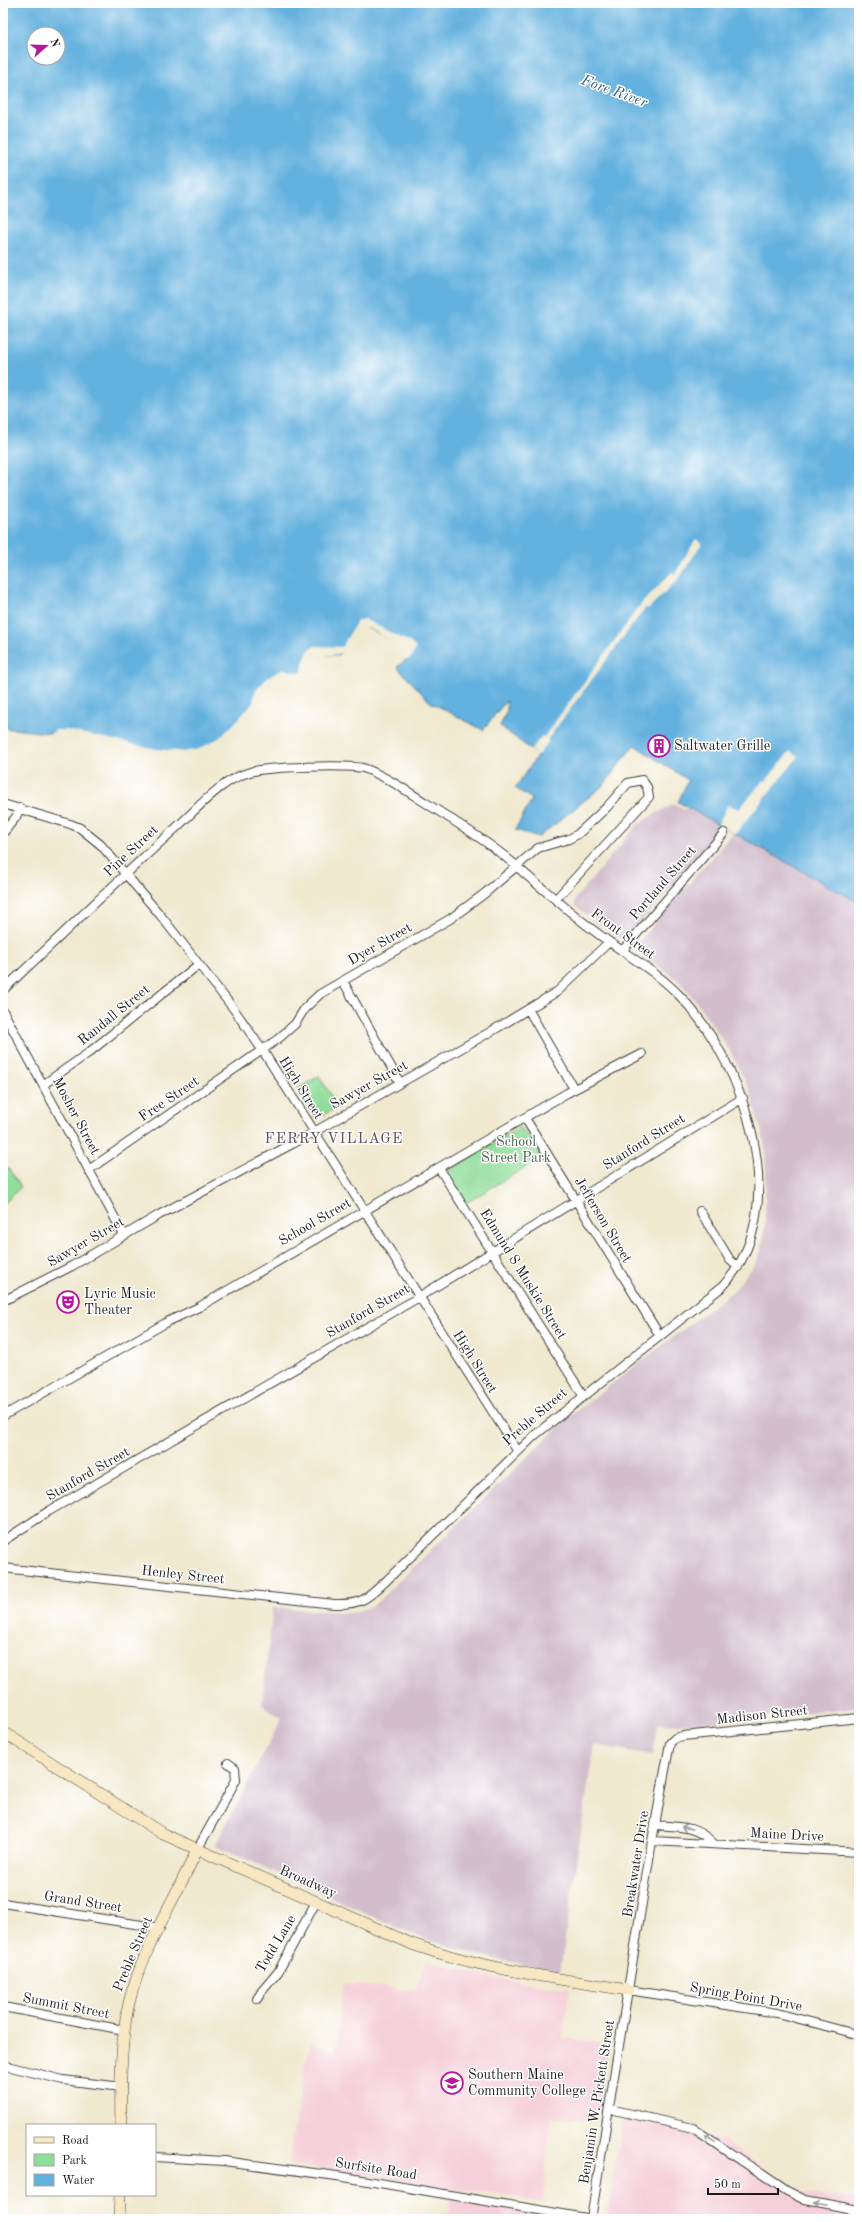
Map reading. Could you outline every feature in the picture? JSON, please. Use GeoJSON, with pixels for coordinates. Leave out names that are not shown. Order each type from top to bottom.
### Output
{"type":"FeatureCollection","features":[{"type":"Feature","properties":{"kind":"street","name":"Front Street"},"geometry":{"type":"LineString","coordinates":[[296,769],[347,766],[364,768],[402,787],[454,821],[517,867],[609,942],[668,984],[692,1009],[719,1050],[743,1098],[755,1147],[757,1184],[752,1234],[746,1252],[738,1267]]}},
{"type":"Feature","properties":{"kind":"street","name":"Pine Street"},"geometry":{"type":"LineString","coordinates":[[3,990],[126,873],[212,795],[236,777],[255,770],[296,769]]}},
{"type":"Feature","properties":{"kind":"street","name":"Dyer Street"},"geometry":{"type":"LineString","coordinates":[[263,1051],[295,1024],[305,1008],[320,994],[450,919],[517,867],[538,848],[569,839],[578,834],[607,807],[628,784],[642,780],[647,787],[649,797],[556,899]]}},
{"type":"Feature","properties":{"kind":"street","name":"High Street"},"geometry":{"type":"LineString","coordinates":[[3,804],[20,808],[80,828],[101,845],[126,873],[233,1008],[263,1051],[418,1297],[517,1450]]}},
{"type":"Feature","properties":{"kind":"street"},"geometry":{"type":"LineString","coordinates":[[3,832],[16,816],[20,808]]}},
{"type":"Feature","properties":{"kind":"street","name":"Portland Street"},"geometry":{"type":"LineString","coordinates":[[622,950],[724,833]]}},
{"type":"Feature","properties":{"kind":"street","name":"Sawyer Street"},"geometry":{"type":"LineString","coordinates":[[3,1301],[72,1266],[124,1235],[313,1132],[528,1009],[558,991],[609,942]]}},
{"type":"Feature","properties":{"kind":"street","name":"Randall Street"},"geometry":{"type":"LineString","coordinates":[[44,1084],[69,1067],[198,965]]}},
{"type":"Feature","properties":{"kind":"street"},"geometry":{"type":"LineString","coordinates":[[343,981],[400,1083]]}},
{"type":"Feature","properties":{"kind":"street"},"geometry":{"type":"LineString","coordinates":[[528,1009],[574,1089]]}},
{"type":"Feature","properties":{"kind":"street","name":"Mosher Street"},"geometry":{"type":"LineString","coordinates":[[3,1011],[90,1169],[124,1235]]}},
{"type":"Feature","properties":{"kind":"street","name":"Free Street"},"geometry":{"type":"LineString","coordinates":[[90,1169],[263,1051]]}},
{"type":"Feature","properties":{"kind":"street","name":"School Street"},"geometry":{"type":"LineString","coordinates":[[3,1416],[169,1321],[199,1307],[363,1210],[409,1186],[574,1089],[642,1054]]}},
{"type":"Feature","properties":{"kind":"street","name":"Stanford Street"},"geometry":{"type":"LineString","coordinates":[[3,1541],[49,1511],[418,1297],[743,1098]]}},
{"type":"Feature","properties":{"kind":"street","name":"Jefferson Street"},"geometry":{"type":"LineString","coordinates":[[525,1118],[660,1336]]}},
{"type":"Feature","properties":{"kind":"street","name":"Edmund S Muskie Street"},"geometry":{"type":"LineString","coordinates":[[439,1168],[583,1395]]}},
{"type":"Feature","properties":{"kind":"street"},"geometry":{"type":"LineString","coordinates":[[700,1211],[730,1260],[738,1267]]}},
{"type":"Feature","properties":{"kind":"street","name":"Preble Street"},"geometry":{"type":"LineString","coordinates":[[361,1602],[386,1581],[517,1450],[583,1395],[715,1294],[738,1267]]}},
{"type":"Feature","properties":{"kind":"street","name":"Henley Street"},"geometry":{"type":"LineString","coordinates":[[3,1568],[334,1604],[352,1604],[361,1602]]}},
{"type":"Feature","properties":{"kind":"street","name":"Madison Street"},"geometry":{"type":"LineString","coordinates":[[670,1743],[676,1738],[683,1736],[859,1718]]}},
{"type":"Feature","properties":{"kind":"street","name":"Broadway"},"geometry":{"type":"LineString","coordinates":[[3,1732],[163,1834],[412,1944],[448,1956],[516,1972],[628,1990]]}},
{"type":"Feature","properties":{"kind":"street","name":"Breakwater Drive"},"geometry":{"type":"LineString","coordinates":[[628,1990],[652,1841],[670,1743]]}},
{"type":"Feature","properties":{"kind":"street"},"geometry":{"type":"LineString","coordinates":[[197,1850],[236,1780],[234,1768],[228,1763]]}},
{"type":"Feature","properties":{"kind":"street"},"geometry":{"type":"LineString","coordinates":[[655,1825],[690,1828],[704,1834],[714,1844]]}},
{"type":"Feature","properties":{"kind":"street","name":"Maine Drive"},"geometry":{"type":"LineString","coordinates":[[652,1841],[859,1852]]}},
{"type":"Feature","properties":{"kind":"street","name":"Preble Street"},"geometry":{"type":"LineString","coordinates":[[121,2124],[124,2030],[133,1988],[197,1850]]}},
{"type":"Feature","properties":{"kind":"street","name":"Todd Lane"},"geometry":{"type":"LineString","coordinates":[[257,1999],[278,1972],[316,1902]]}},
{"type":"Feature","properties":{"kind":"street","name":"Grand Street"},"geometry":{"type":"LineString","coordinates":[[3,1903],[160,1928]]}},
{"type":"Feature","properties":{"kind":"street","name":"Spring Point Drive"},"geometry":{"type":"LineString","coordinates":[[628,1990],[777,2013],[859,2035]]}},
{"type":"Feature","properties":{"kind":"street","name":"Benjamin W. Pickett Street"},"geometry":{"type":"LineString","coordinates":[[592,2219],[628,1990]]}},
{"type":"Feature","properties":{"kind":"street","name":"Summit Street"},"geometry":{"type":"LineString","coordinates":[[3,2007],[124,2030]]}},
{"type":"Feature","properties":{"kind":"street"},"geometry":{"type":"LineString","coordinates":[[3,2065],[63,2080],[122,2087]]}},
{"type":"Feature","properties":{"kind":"street"},"geometry":{"type":"LineString","coordinates":[[610,2109],[694,2128],[787,2191],[805,2200],[859,2210]]}},
{"type":"Feature","properties":{"kind":"street","name":"Surfsite Road"},"geometry":{"type":"LineString","coordinates":[[156,2157],[224,2161],[344,2177],[592,2219]]}},
{"type":"Feature","properties":{"kind":"street"},"geometry":{"type":"LineString","coordinates":[[119,2219],[120,2196]]}},
{"type":"Feature","properties":{"kind":"shaded area"},"geometry":{"type":"Polygon","coordinates":[[[673,804],[684,810],[687,807],[718,824],[732,816],[631,934],[618,938],[575,906],[575,899],[637,825],[673,804]]]}},
{"type":"Feature","properties":{"kind":"shaded area"},"geometry":{"type":"Polygon","coordinates":[[[733,833],[859,903],[859,1707],[699,1723],[657,1725],[653,1755],[594,1745],[560,1972],[479,1955],[417,1936],[215,1845],[282,1718],[262,1705],[273,1607],[351,1613],[373,1606],[570,1416],[733,1291],[755,1264],[761,1251],[765,1223],[766,1170],[764,1141],[749,1089],[730,1051],[696,1001],[678,980],[634,949],[733,833]]]}},
{"type":"Feature","properties":{"kind":"shaded area","name":"Southern Maine Community College"},"geometry":{"type":"Polygon","coordinates":[[[427,1960],[493,1978],[570,1989],[562,2038],[608,2043],[596,2121],[551,2116],[543,2203],[506,2196],[288,2164],[310,2043],[335,2051],[344,1983],[415,1991],[427,1960]]]}},
{"type":"Feature","properties":{"kind":"shaded area","name":"Southern Maine Community College"},"geometry":{"type":"Polygon","coordinates":[[[623,2119],[690,2131],[726,2142],[781,2180],[800,2191],[827,2197],[859,2198],[859,2219],[607,2219],[623,2119]]]}},
{"type":"Feature","properties":{"kind":"shaded area"},"geometry":{"type":"Polygon","coordinates":[[[451,2199],[510,2209],[573,2219],[447,2219],[451,2199]]]}},
{"type":"Feature","properties":{"kind":"green space"},"geometry":{"type":"Polygon","coordinates":[[[319,1076],[338,1107],[316,1119],[297,1089],[319,1076]]]}},
{"type":"Feature","properties":{"kind":"green space","name":"School Street Park"},"geometry":{"type":"Polygon","coordinates":[[[519,1127],[531,1137],[544,1156],[466,1203],[449,1179],[449,1170],[519,1127]]]}},
{"type":"Feature","properties":{"kind":"green space"},"geometry":{"type":"Polygon","coordinates":[[[3,1165],[6,1169],[8,1168],[21,1187],[3,1205],[3,1165]]]}},
{"type":"Feature","properties":{"kind":"water","name":"Fore River"},"geometry":{"type":"Polygon","coordinates":[[[3,3],[859,3],[859,903],[678,802],[688,780],[634,745],[604,785],[539,837],[515,830],[532,799],[515,788],[538,755],[500,726],[507,710],[506,701],[483,730],[430,702],[397,667],[407,659],[411,651],[362,625],[339,655],[320,655],[311,659],[308,671],[277,680],[216,744],[186,756],[110,740],[3,728],[3,3]]]}},
{"type":"Feature","properties":{"kind":"pier"},"geometry":{"type":"Polygon","coordinates":[[[696,539],[702,543],[680,577],[649,608],[645,608],[547,740],[549,741],[538,755],[531,750],[542,736],[544,737],[642,603],[672,572],[675,574],[696,539]]]}},
{"type":"Feature","properties":{"kind":"pier"},"geometry":{"type":"Polygon","coordinates":[[[364,619],[411,643],[416,648],[412,656],[408,660],[405,658],[409,652],[369,628],[363,627],[342,653],[318,657],[312,661],[310,672],[300,681],[278,681],[259,705],[217,746],[205,754],[186,758],[145,751],[110,742],[49,735],[56,730],[66,730],[157,749],[184,752],[199,749],[219,738],[233,725],[253,703],[255,692],[267,678],[284,669],[299,673],[302,672],[303,664],[309,650],[315,646],[342,647],[357,621],[364,619]]]}},
{"type":"Feature","properties":{"kind":"pier"},"geometry":{"type":"Polygon","coordinates":[[[790,751],[798,757],[735,834],[718,824],[728,805],[739,809],[763,781],[766,781],[790,751]]]}},
{"type":"Feature","properties":{"kind":"place","name":"Saltwater Grille"},"geometry":{"type":"Point","coordinates":[659,746]}},
{"type":"Feature","properties":{"kind":"place","name":"Lyric Music Theater"},"geometry":{"type":"Point","coordinates":[68,1302]}},
{"type":"Feature","properties":{"kind":"place","name":"Southern Maine Community College"},"geometry":{"type":"Point","coordinates":[452,2083]}},
{"type":"Feature","properties":{"kind":"district","name":"FERRY VILLAGE"},"geometry":{"type":"Point","coordinates":[334,1139]}}]}
